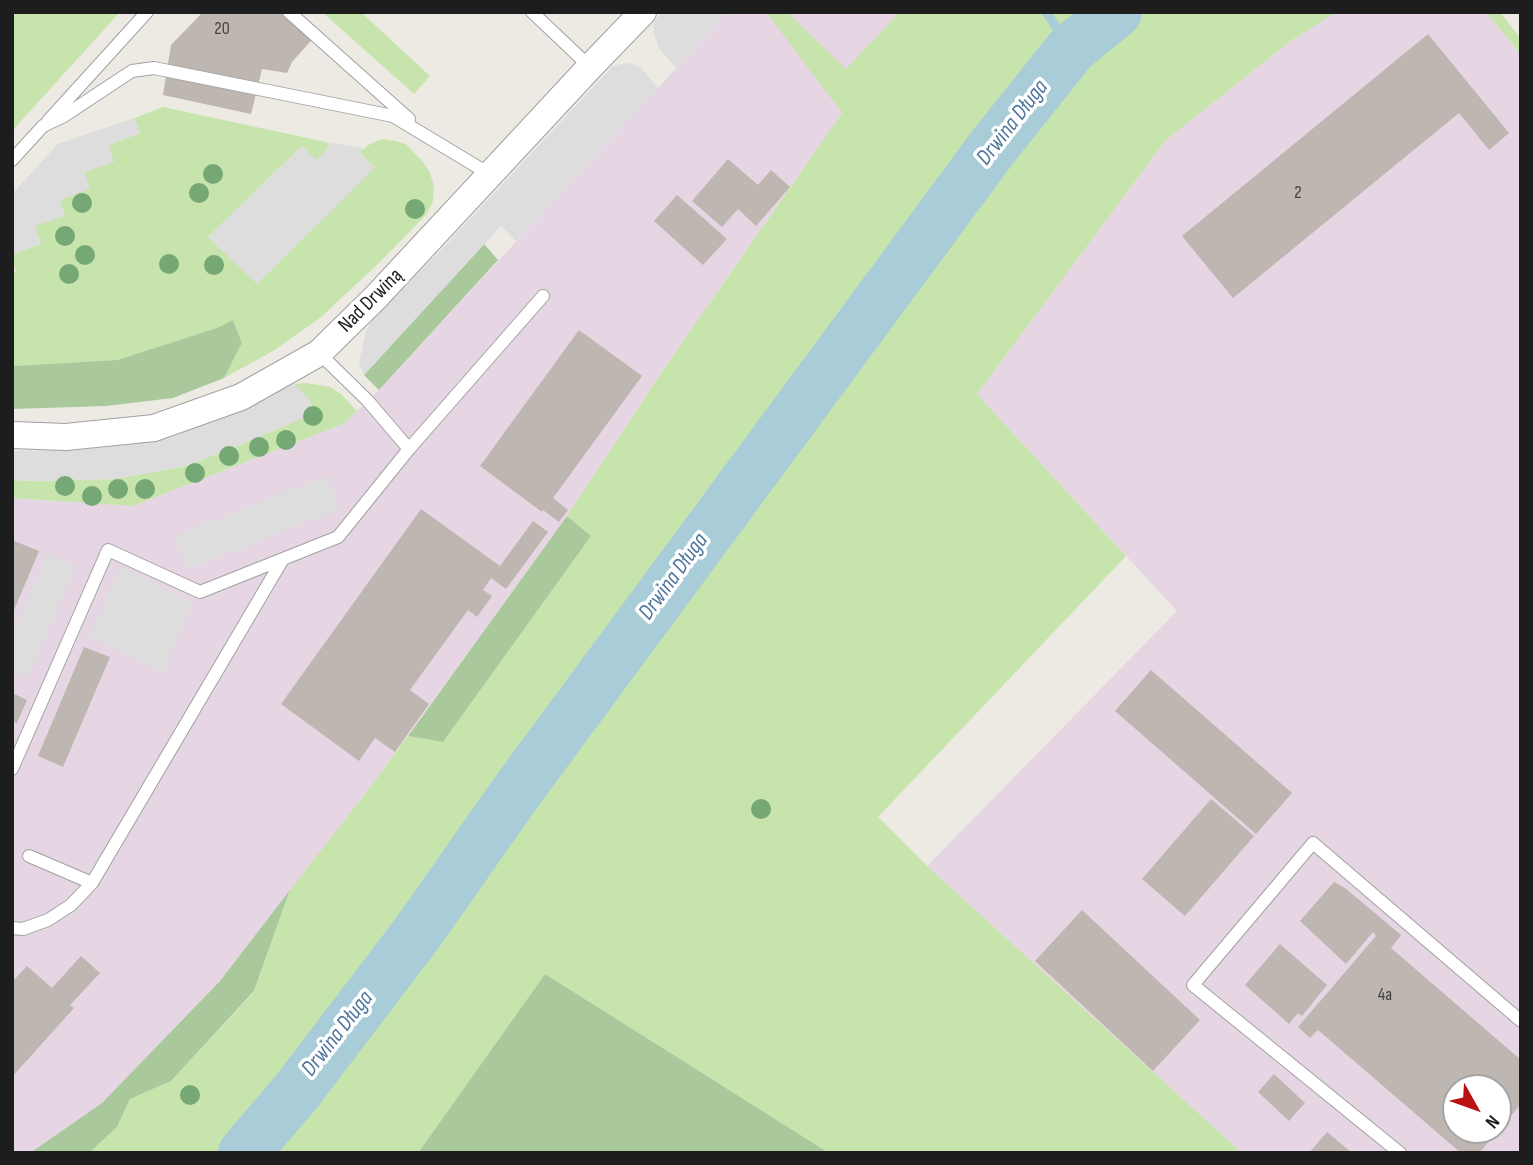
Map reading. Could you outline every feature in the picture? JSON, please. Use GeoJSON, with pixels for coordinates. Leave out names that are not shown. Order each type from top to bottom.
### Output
{"type":"FeatureCollection","features":[{"type":"Feature","properties":{"kind":"street","name":"Nad Drwiną"},"geometry":{"type":"LineString","coordinates":[[12,435],[66,437],[154,428],[241,397],[319,353],[376,297],[643,12]]}},
{"type":"Feature","properties":{"kind":"lane"},"geometry":{"type":"LineString","coordinates":[[12,160],[147,12]]}},
{"type":"Feature","properties":{"kind":"lane"},"geometry":{"type":"LineString","coordinates":[[289,12],[431,139]]}},
{"type":"Feature","properties":{"kind":"lane"},"geometry":{"type":"LineString","coordinates":[[532,12],[590,67]]}},
{"type":"Feature","properties":{"kind":"lane"},"geometry":{"type":"LineString","coordinates":[[43,126],[64,116],[132,71],[154,68],[393,116],[491,175]]}},
{"type":"Feature","properties":{"kind":"lane"},"geometry":{"type":"LineString","coordinates":[[12,769],[108,550],[200,592],[338,537],[409,449],[544,296]]}},
{"type":"Feature","properties":{"kind":"lane"},"geometry":{"type":"LineString","coordinates":[[319,353],[368,401],[409,449]]}},
{"type":"Feature","properties":{"kind":"lane"},"geometry":{"type":"LineString","coordinates":[[12,928],[23,929],[48,920],[71,905],[92,883],[283,559]]}},
{"type":"Feature","properties":{"kind":"lane"},"geometry":{"type":"LineString","coordinates":[[1401,1153],[1193,985],[1313,843],[1521,1021]]}},
{"type":"Feature","properties":{"kind":"lane"},"geometry":{"type":"LineString","coordinates":[[29,856],[92,883]]}},
{"type":"Feature","properties":{"kind":"shaded area"},"geometry":{"type":"Polygon","coordinates":[[[663,12],[728,12],[676,68],[659,48],[654,34],[653,22],[663,12]]]}},
{"type":"Feature","properties":{"kind":"shaded area"},"geometry":{"type":"Polygon","coordinates":[[[728,12],[931,12],[842,113],[661,373],[567,516],[368,790],[220,981],[102,1103],[30,1153],[12,1153],[12,498],[133,506],[343,424],[379,390],[728,12]]]}},
{"type":"Feature","properties":{"kind":"shaded area"},"geometry":{"type":"Polygon","coordinates":[[[1337,12],[1486,12],[1521,55],[1521,1153],[1242,1153],[927,866],[1177,611],[977,394],[1166,140],[1292,40],[1337,12]]]}},
{"type":"Feature","properties":{"kind":"shaded area"},"geometry":{"type":"Polygon","coordinates":[[[626,63],[642,69],[658,88],[516,241],[501,226],[364,375],[359,363],[366,331],[373,318],[442,249],[613,66],[626,63]]]}},
{"type":"Feature","properties":{"kind":"shaded area"},"geometry":{"type":"Polygon","coordinates":[[[134,118],[140,133],[109,145],[114,162],[85,172],[90,189],[60,200],[65,216],[35,226],[41,244],[12,254],[12,194],[58,144],[134,118]]]}},
{"type":"Feature","properties":{"kind":"shaded area"},"geometry":{"type":"Polygon","coordinates":[[[326,142],[363,148],[359,152],[375,168],[257,284],[208,237],[302,146],[317,160],[329,147],[326,142]]]}},
{"type":"Feature","properties":{"kind":"shaded area"},"geometry":{"type":"Polygon","coordinates":[[[294,384],[309,399],[315,413],[184,466],[115,479],[12,480],[12,451],[109,447],[153,440],[294,384]]]}},
{"type":"Feature","properties":{"kind":"shaded area"},"geometry":{"type":"Polygon","coordinates":[[[327,476],[340,509],[187,570],[173,536],[327,476]]]}},
{"type":"Feature","properties":{"kind":"shaded area"},"geometry":{"type":"Polygon","coordinates":[[[47,555],[75,567],[28,677],[12,670],[12,637],[47,555]]]}},
{"type":"Feature","properties":{"kind":"shaded area"},"geometry":{"type":"Polygon","coordinates":[[[120,566],[193,602],[163,672],[90,637],[120,566]]]}},
{"type":"Feature","properties":{"kind":"green space"},"geometry":{"type":"Polygon","coordinates":[[[12,12],[120,12],[12,131],[12,12]]]}},
{"type":"Feature","properties":{"kind":"green space"},"geometry":{"type":"Polygon","coordinates":[[[322,12],[361,12],[430,76],[414,94],[322,12]]]}},
{"type":"Feature","properties":{"kind":"green space"},"geometry":{"type":"Polygon","coordinates":[[[766,12],[787,12],[846,69],[900,12],[1337,12],[1292,40],[1166,140],[977,394],[1126,556],[878,817],[927,866],[1242,1153],[829,1153],[545,974],[418,1153],[89,1153],[117,1127],[130,1099],[171,1081],[254,992],[290,890],[408,736],[443,742],[591,536],[567,516],[661,373],[842,113],[766,12]]]}},
{"type":"Feature","properties":{"kind":"green space"},"geometry":{"type":"Polygon","coordinates":[[[1486,12],[1500,12],[1521,39],[1521,55],[1486,12]]]}},
{"type":"Feature","properties":{"kind":"green space"},"geometry":{"type":"Polygon","coordinates":[[[163,107],[326,142],[329,147],[317,161],[302,146],[208,237],[257,283],[374,168],[359,152],[370,144],[382,139],[406,144],[430,173],[434,186],[433,201],[426,215],[320,318],[273,351],[224,378],[242,343],[233,320],[218,328],[117,360],[12,366],[12,273],[16,272],[12,254],[41,244],[35,227],[109,145],[140,133],[134,118],[163,107]]]}},
{"type":"Feature","properties":{"kind":"green space"},"geometry":{"type":"Polygon","coordinates":[[[484,244],[498,260],[379,390],[364,375],[484,244]]]}},
{"type":"Feature","properties":{"kind":"green space"},"geometry":{"type":"Polygon","coordinates":[[[233,320],[242,343],[224,378],[173,398],[106,406],[12,409],[12,366],[117,360],[217,328],[233,320]]]}},
{"type":"Feature","properties":{"kind":"green space"},"geometry":{"type":"Polygon","coordinates":[[[294,384],[330,387],[357,411],[343,424],[133,506],[12,498],[12,480],[115,479],[185,466],[230,449],[315,413],[309,399],[294,384]]]}},
{"type":"Feature","properties":{"kind":"green space"},"geometry":{"type":"Polygon","coordinates":[[[567,516],[591,536],[443,742],[408,736],[567,516]]]}},
{"type":"Feature","properties":{"kind":"green space"},"geometry":{"type":"Polygon","coordinates":[[[290,890],[254,991],[171,1081],[130,1099],[117,1127],[89,1153],[30,1153],[102,1103],[220,981],[290,890]]]}},
{"type":"Feature","properties":{"kind":"green space"},"geometry":{"type":"Polygon","coordinates":[[[545,974],[615,1018],[829,1153],[418,1153],[545,974]]]}},
{"type":"Feature","properties":{"kind":"building"},"geometry":{"type":"Polygon","coordinates":[[[203,12],[294,12],[318,33],[292,62],[287,73],[262,69],[251,114],[163,95],[171,45],[203,12]]]}},
{"type":"Feature","properties":{"kind":"building"},"geometry":{"type":"Polygon","coordinates":[[[1428,34],[1509,133],[1489,150],[1459,113],[1233,298],[1182,236],[1428,34]]]}},
{"type":"Feature","properties":{"kind":"building"},"geometry":{"type":"Polygon","coordinates":[[[728,159],[758,185],[771,170],[790,187],[756,226],[738,209],[722,227],[692,201],[728,159]]]}},
{"type":"Feature","properties":{"kind":"building"},"geometry":{"type":"Polygon","coordinates":[[[677,195],[727,239],[703,265],[654,221],[677,195]]]}},
{"type":"Feature","properties":{"kind":"building"},"geometry":{"type":"Polygon","coordinates":[[[579,330],[642,376],[553,498],[568,510],[559,522],[480,466],[579,330]]]}},
{"type":"Feature","properties":{"kind":"building"},"geometry":{"type":"Polygon","coordinates":[[[421,509],[500,566],[533,521],[548,532],[506,589],[491,578],[483,590],[492,596],[477,617],[468,610],[410,690],[429,704],[395,752],[375,738],[359,761],[281,704],[421,509]]]}},
{"type":"Feature","properties":{"kind":"building"},"geometry":{"type":"Polygon","coordinates":[[[12,540],[39,551],[12,615],[12,540]]]}},
{"type":"Feature","properties":{"kind":"building"},"geometry":{"type":"Polygon","coordinates":[[[84,647],[110,657],[63,767],[38,756],[84,647]]]}},
{"type":"Feature","properties":{"kind":"building"},"geometry":{"type":"Polygon","coordinates":[[[1151,670],[1292,793],[1256,834],[1115,711],[1151,670]]]}},
{"type":"Feature","properties":{"kind":"building"},"geometry":{"type":"Polygon","coordinates":[[[12,693],[27,700],[17,723],[12,721],[12,693]]]}},
{"type":"Feature","properties":{"kind":"building"},"geometry":{"type":"Polygon","coordinates":[[[1211,799],[1254,836],[1185,916],[1142,879],[1211,799]]]}},
{"type":"Feature","properties":{"kind":"building"},"geometry":{"type":"Polygon","coordinates":[[[1334,882],[1345,888],[1401,935],[1391,948],[1521,1060],[1521,1104],[1512,1114],[1512,1074],[1442,1074],[1442,1137],[1318,1030],[1310,1038],[1298,1027],[1376,936],[1373,932],[1346,964],[1300,921],[1334,882]]]}},
{"type":"Feature","properties":{"kind":"building"},"geometry":{"type":"Polygon","coordinates":[[[1082,910],[1200,1020],[1153,1071],[1035,961],[1082,910]]]}},
{"type":"Feature","properties":{"kind":"building"},"geometry":{"type":"Polygon","coordinates":[[[1280,944],[1327,985],[1302,1016],[1298,1013],[1289,1024],[1245,985],[1280,944]]]}},
{"type":"Feature","properties":{"kind":"building"},"geometry":{"type":"Polygon","coordinates":[[[81,956],[100,973],[70,1005],[74,1008],[12,1077],[12,982],[27,966],[52,988],[81,956]]]}},
{"type":"Feature","properties":{"kind":"building"},"geometry":{"type":"Polygon","coordinates":[[[1274,1074],[1305,1103],[1289,1121],[1258,1092],[1274,1074]]]}},
{"type":"Feature","properties":{"kind":"building"},"geometry":{"type":"Polygon","coordinates":[[[1327,1132],[1352,1153],[1309,1153],[1327,1132]]]}},
{"type":"Feature","properties":{"kind":"building"},"geometry":{"type":"Polygon","coordinates":[[[1451,1144],[1487,1144],[1479,1153],[1461,1153],[1451,1144]]]}},
{"type":"Feature","properties":{"kind":"waterway"},"geometry":{"type":"LineString","coordinates":[[1046,12],[1071,49]]}},
{"type":"Feature","properties":{"kind":"waterway","name":"Drwina Długa"},"geometry":{"type":"LineString","coordinates":[[244,1153],[297,1091],[418,932],[517,791],[992,148],[1071,49],[1116,12]]}}]}
